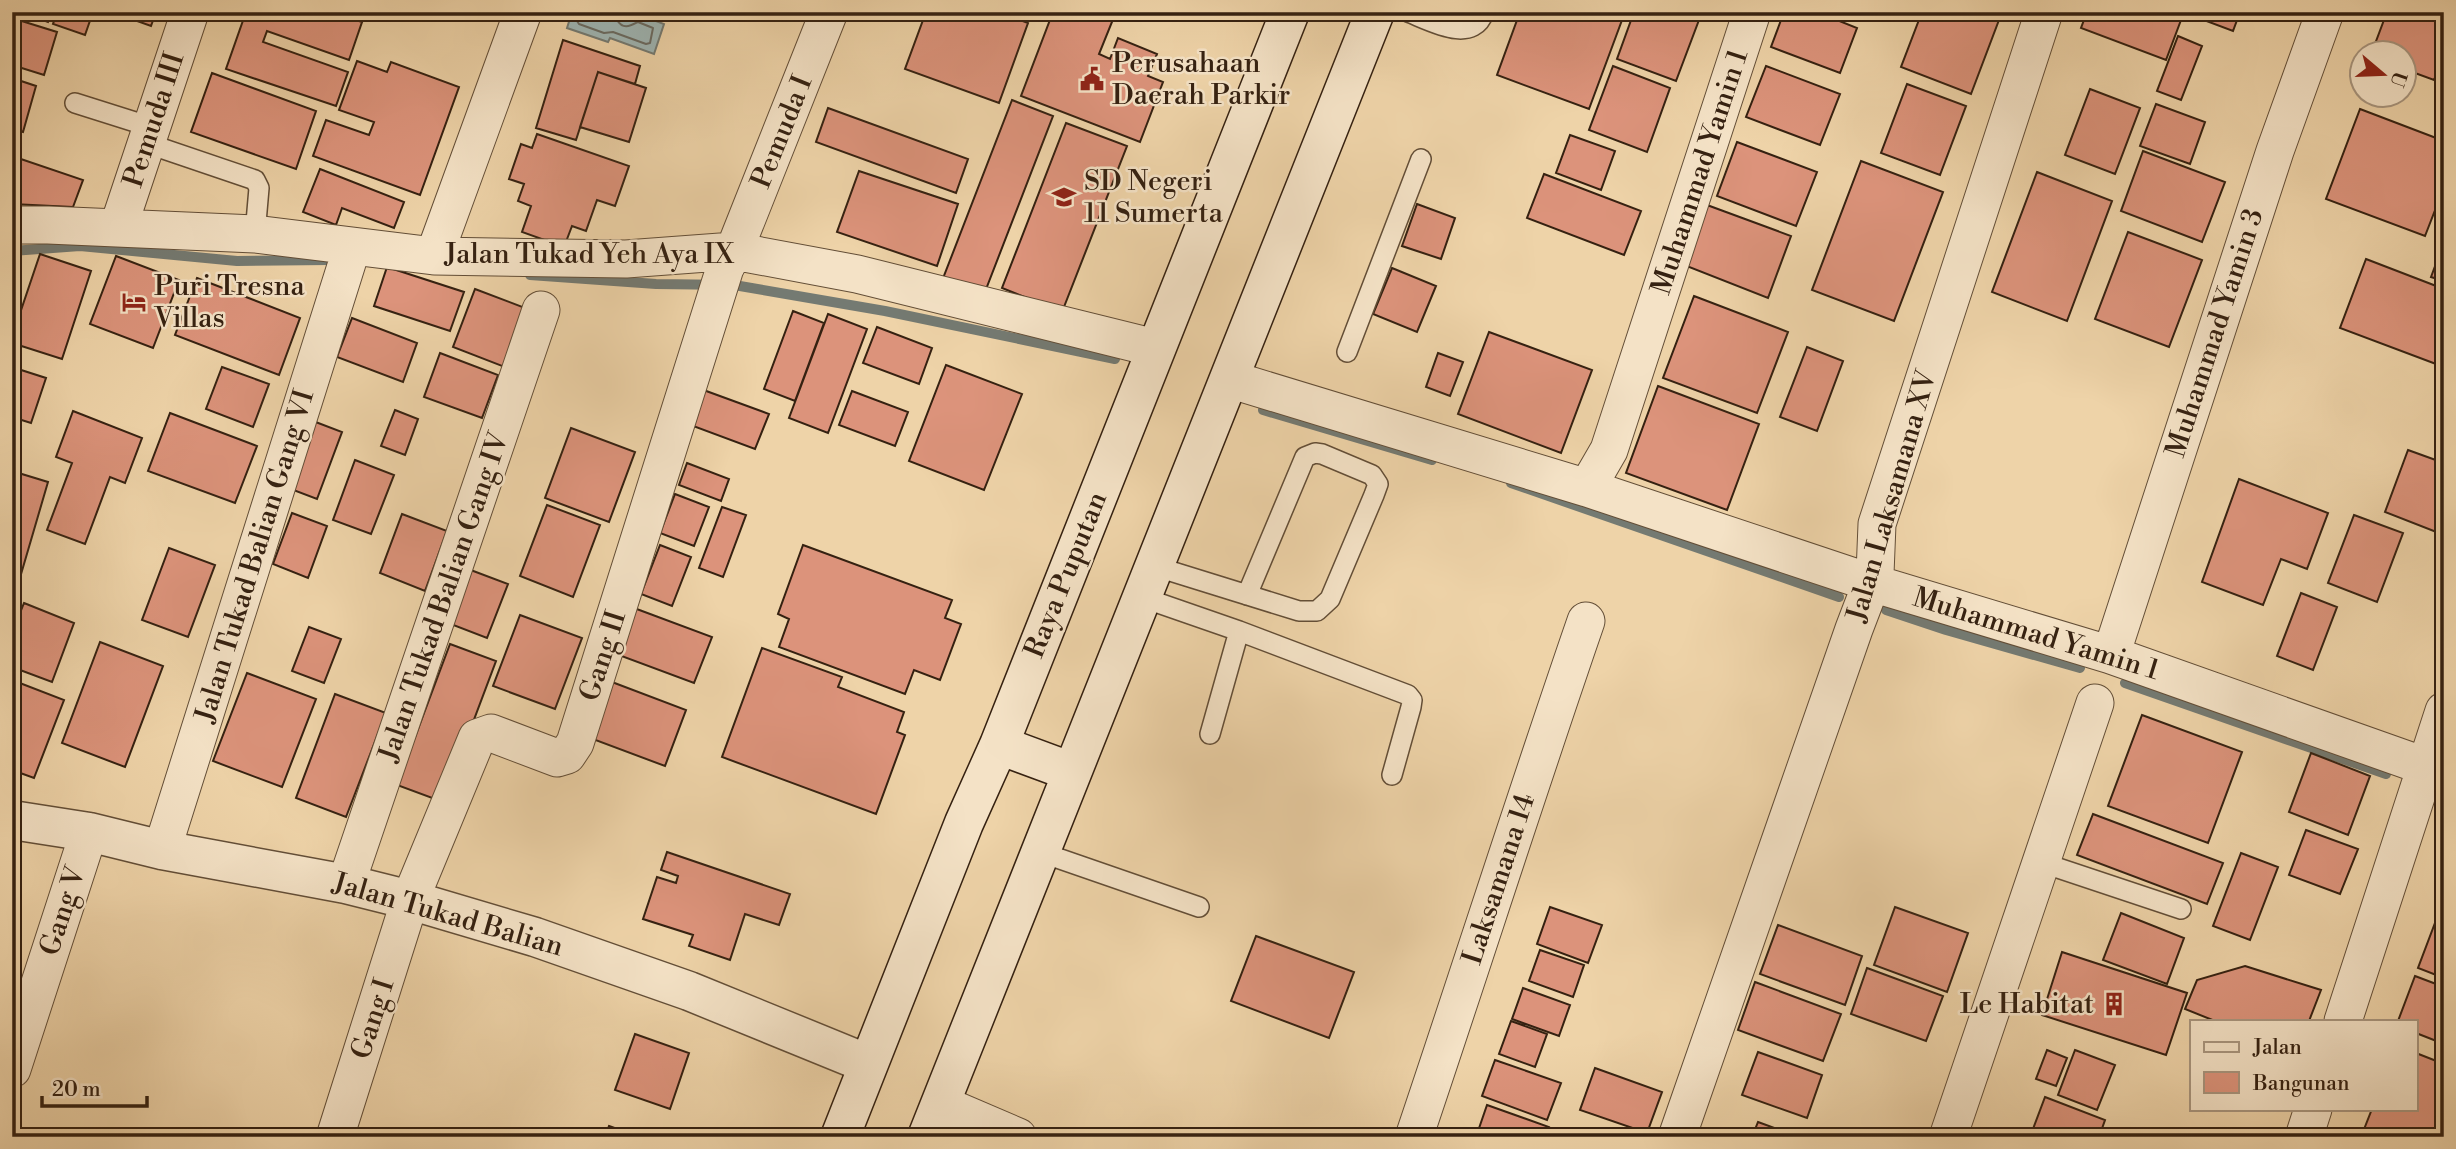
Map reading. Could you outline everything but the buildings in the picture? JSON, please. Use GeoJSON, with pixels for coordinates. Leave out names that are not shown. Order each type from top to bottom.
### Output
{"type":"FeatureCollection","features":[{"type":"Feature","properties":{"kind":"main road","name":"Raya Puputan"},"geometry":{"type":"LineString","coordinates":[[840,1137],[1290,12]]}},
{"type":"Feature","properties":{"kind":"main road"},"geometry":{"type":"LineString","coordinates":[[934,1120],[1375,12]]}},
{"type":"Feature","properties":{"kind":"main road"},"geometry":{"type":"LineString","coordinates":[[999,745],[1072,772]]}},
{"type":"Feature","properties":{"kind":"main road","name":"Jalan Tukad Balian"},"geometry":{"type":"LineString","coordinates":[[12,820],[89,832],[162,850],[346,884],[410,900],[535,937],[690,991],[868,1064]]}},
{"type":"Feature","properties":{"kind":"street","name":"Pemuda III"},"geometry":{"type":"LineString","coordinates":[[118,228],[190,12]]}},
{"type":"Feature","properties":{"kind":"street"},"geometry":{"type":"LineString","coordinates":[[434,256],[523,12]]}},
{"type":"Feature","properties":{"kind":"street","name":"Pemuda I"},"geometry":{"type":"LineString","coordinates":[[723,277],[829,12]]}},
{"type":"Feature","properties":{"kind":"street","name":"Muhammad Yamin 1"},"geometry":{"type":"LineString","coordinates":[[1587,488],[1609,450],[1752,12]]}},
{"type":"Feature","properties":{"kind":"street","name":"Jalan Laksamana XV"},"geometry":{"type":"LineString","coordinates":[[1677,1137],[1875,574],[1877,524],[2044,12]]}},
{"type":"Feature","properties":{"kind":"street","name":"Muhammad Yamin 3"},"geometry":{"type":"LineString","coordinates":[[2111,655],[2275,150],[2325,12]]}},
{"type":"Feature","properties":{"kind":"street","name":"Jalan Tukad Yeh Aya IX"},"geometry":{"type":"LineString","coordinates":[[12,225],[255,234],[434,256],[626,259],[723,277],[857,274],[1155,348]]}},
{"type":"Feature","properties":{"kind":"street","name":"Jalan Tukad Balian Gang VI"},"geometry":{"type":"LineString","coordinates":[[162,850],[347,262]]}},
{"type":"Feature","properties":{"kind":"street","name":"Gang II"},"geometry":{"type":"LineString","coordinates":[[410,900],[477,738],[491,733],[557,758],[567,755],[575,743],[723,277]]}},
{"type":"Feature","properties":{"kind":"street","name":"Jalan Tukad Balian Gang IV"},"geometry":{"type":"LineString","coordinates":[[346,884],[541,310]]}},
{"type":"Feature","properties":{"kind":"street","name":"Muhammad Yamin 1"},"geometry":{"type":"LineString","coordinates":[[1229,379],[1587,488],[1872,583],[2111,655],[2435,769]]}},
{"type":"Feature","properties":{"kind":"street","name":"Laksamana 14"},"geometry":{"type":"LineString","coordinates":[[1414,1137],[1586,621]]}},
{"type":"Feature","properties":{"kind":"street"},"geometry":{"type":"LineString","coordinates":[[1948,1137],[2095,703]]}},
{"type":"Feature","properties":{"kind":"street"},"geometry":{"type":"LineString","coordinates":[[2343,1020],[2435,769],[2444,711]]}},
{"type":"Feature","properties":{"kind":"street","name":"Gang V"},"geometry":{"type":"LineString","coordinates":[[12,1069],[89,832]]}},
{"type":"Feature","properties":{"kind":"street","name":"Gang I"},"geometry":{"type":"LineString","coordinates":[[335,1137],[410,900]]}},
{"type":"Feature","properties":{"kind":"street"},"geometry":{"type":"LineString","coordinates":[[2304,1137],[2313,1110]]}},
{"type":"Feature","properties":{"kind":"street"},"geometry":{"type":"LineString","coordinates":[[934,1120],[1018,1137]]}},
{"type":"Feature","properties":{"kind":"lane"},"geometry":{"type":"LineString","coordinates":[[1408,12],[1454,29],[1469,30],[1480,23],[1484,12]]}},
{"type":"Feature","properties":{"kind":"lane"},"geometry":{"type":"LineString","coordinates":[[75,103],[255,180],[259,188],[255,234]]}},
{"type":"Feature","properties":{"kind":"lane"},"geometry":{"type":"LineString","coordinates":[[1347,352],[1421,159]]}},
{"type":"Feature","properties":{"kind":"lane"},"geometry":{"type":"LineString","coordinates":[[1148,581],[1247,595],[1299,611],[1317,611],[1330,599],[1378,484],[1373,475],[1322,454],[1315,453],[1305,457],[1247,595]]}},
{"type":"Feature","properties":{"kind":"lane"},"geometry":{"type":"LineString","coordinates":[[1148,581],[1239,631],[1408,695],[1412,700],[1411,707],[1392,775]]}},
{"type":"Feature","properties":{"kind":"lane"},"geometry":{"type":"LineString","coordinates":[[1210,734],[1239,631]]}},
{"type":"Feature","properties":{"kind":"lane"},"geometry":{"type":"LineString","coordinates":[[1040,852],[1199,907]]}},
{"type":"Feature","properties":{"kind":"lane"},"geometry":{"type":"LineString","coordinates":[[2040,862],[2180,909]]}},
{"type":"Feature","properties":{"kind":"water"},"geometry":{"type":"Polygon","coordinates":[[[572,12],[626,12],[624,18],[629,20],[632,12],[664,24],[654,54],[610,38],[608,42],[567,28],[572,12]]]}},
{"type":"Feature","properties":{"kind":"waterway"},"geometry":{"type":"LineString","coordinates":[[12,251],[80,246],[237,261],[330,260]]}},
{"type":"Feature","properties":{"kind":"waterway"},"geometry":{"type":"LineString","coordinates":[[530,275],[656,284],[734,285],[885,311],[1115,359]]}},
{"type":"Feature","properties":{"kind":"waterway"},"geometry":{"type":"LineString","coordinates":[[1263,410],[1432,460]]}},
{"type":"Feature","properties":{"kind":"waterway"},"geometry":{"type":"LineString","coordinates":[[1511,483],[1839,597]]}},
{"type":"Feature","properties":{"kind":"waterway"},"geometry":{"type":"LineString","coordinates":[[1886,610],[2080,668]]}},
{"type":"Feature","properties":{"kind":"waterway"},"geometry":{"type":"LineString","coordinates":[[2125,683],[2386,774]]}},
{"type":"Feature","properties":{"kind":"waterway"},"geometry":{"type":"LineString","coordinates":[[2439,795],[2444,797]]}},
{"type":"Feature","properties":{"kind":"place","name":"Perusahaan Daerah Parkir"},"geometry":{"type":"Point","coordinates":[1092,79]}},
{"type":"Feature","properties":{"kind":"place","name":"SD Negeri 11 Sumerta"},"geometry":{"type":"Point","coordinates":[1064,197]}},
{"type":"Feature","properties":{"kind":"place","name":"Puri Tresna Villas"},"geometry":{"type":"Point","coordinates":[134,302]}},
{"type":"Feature","properties":{"kind":"place","name":"Le Habitat"},"geometry":{"type":"Point","coordinates":[2114,1004]}}]}
